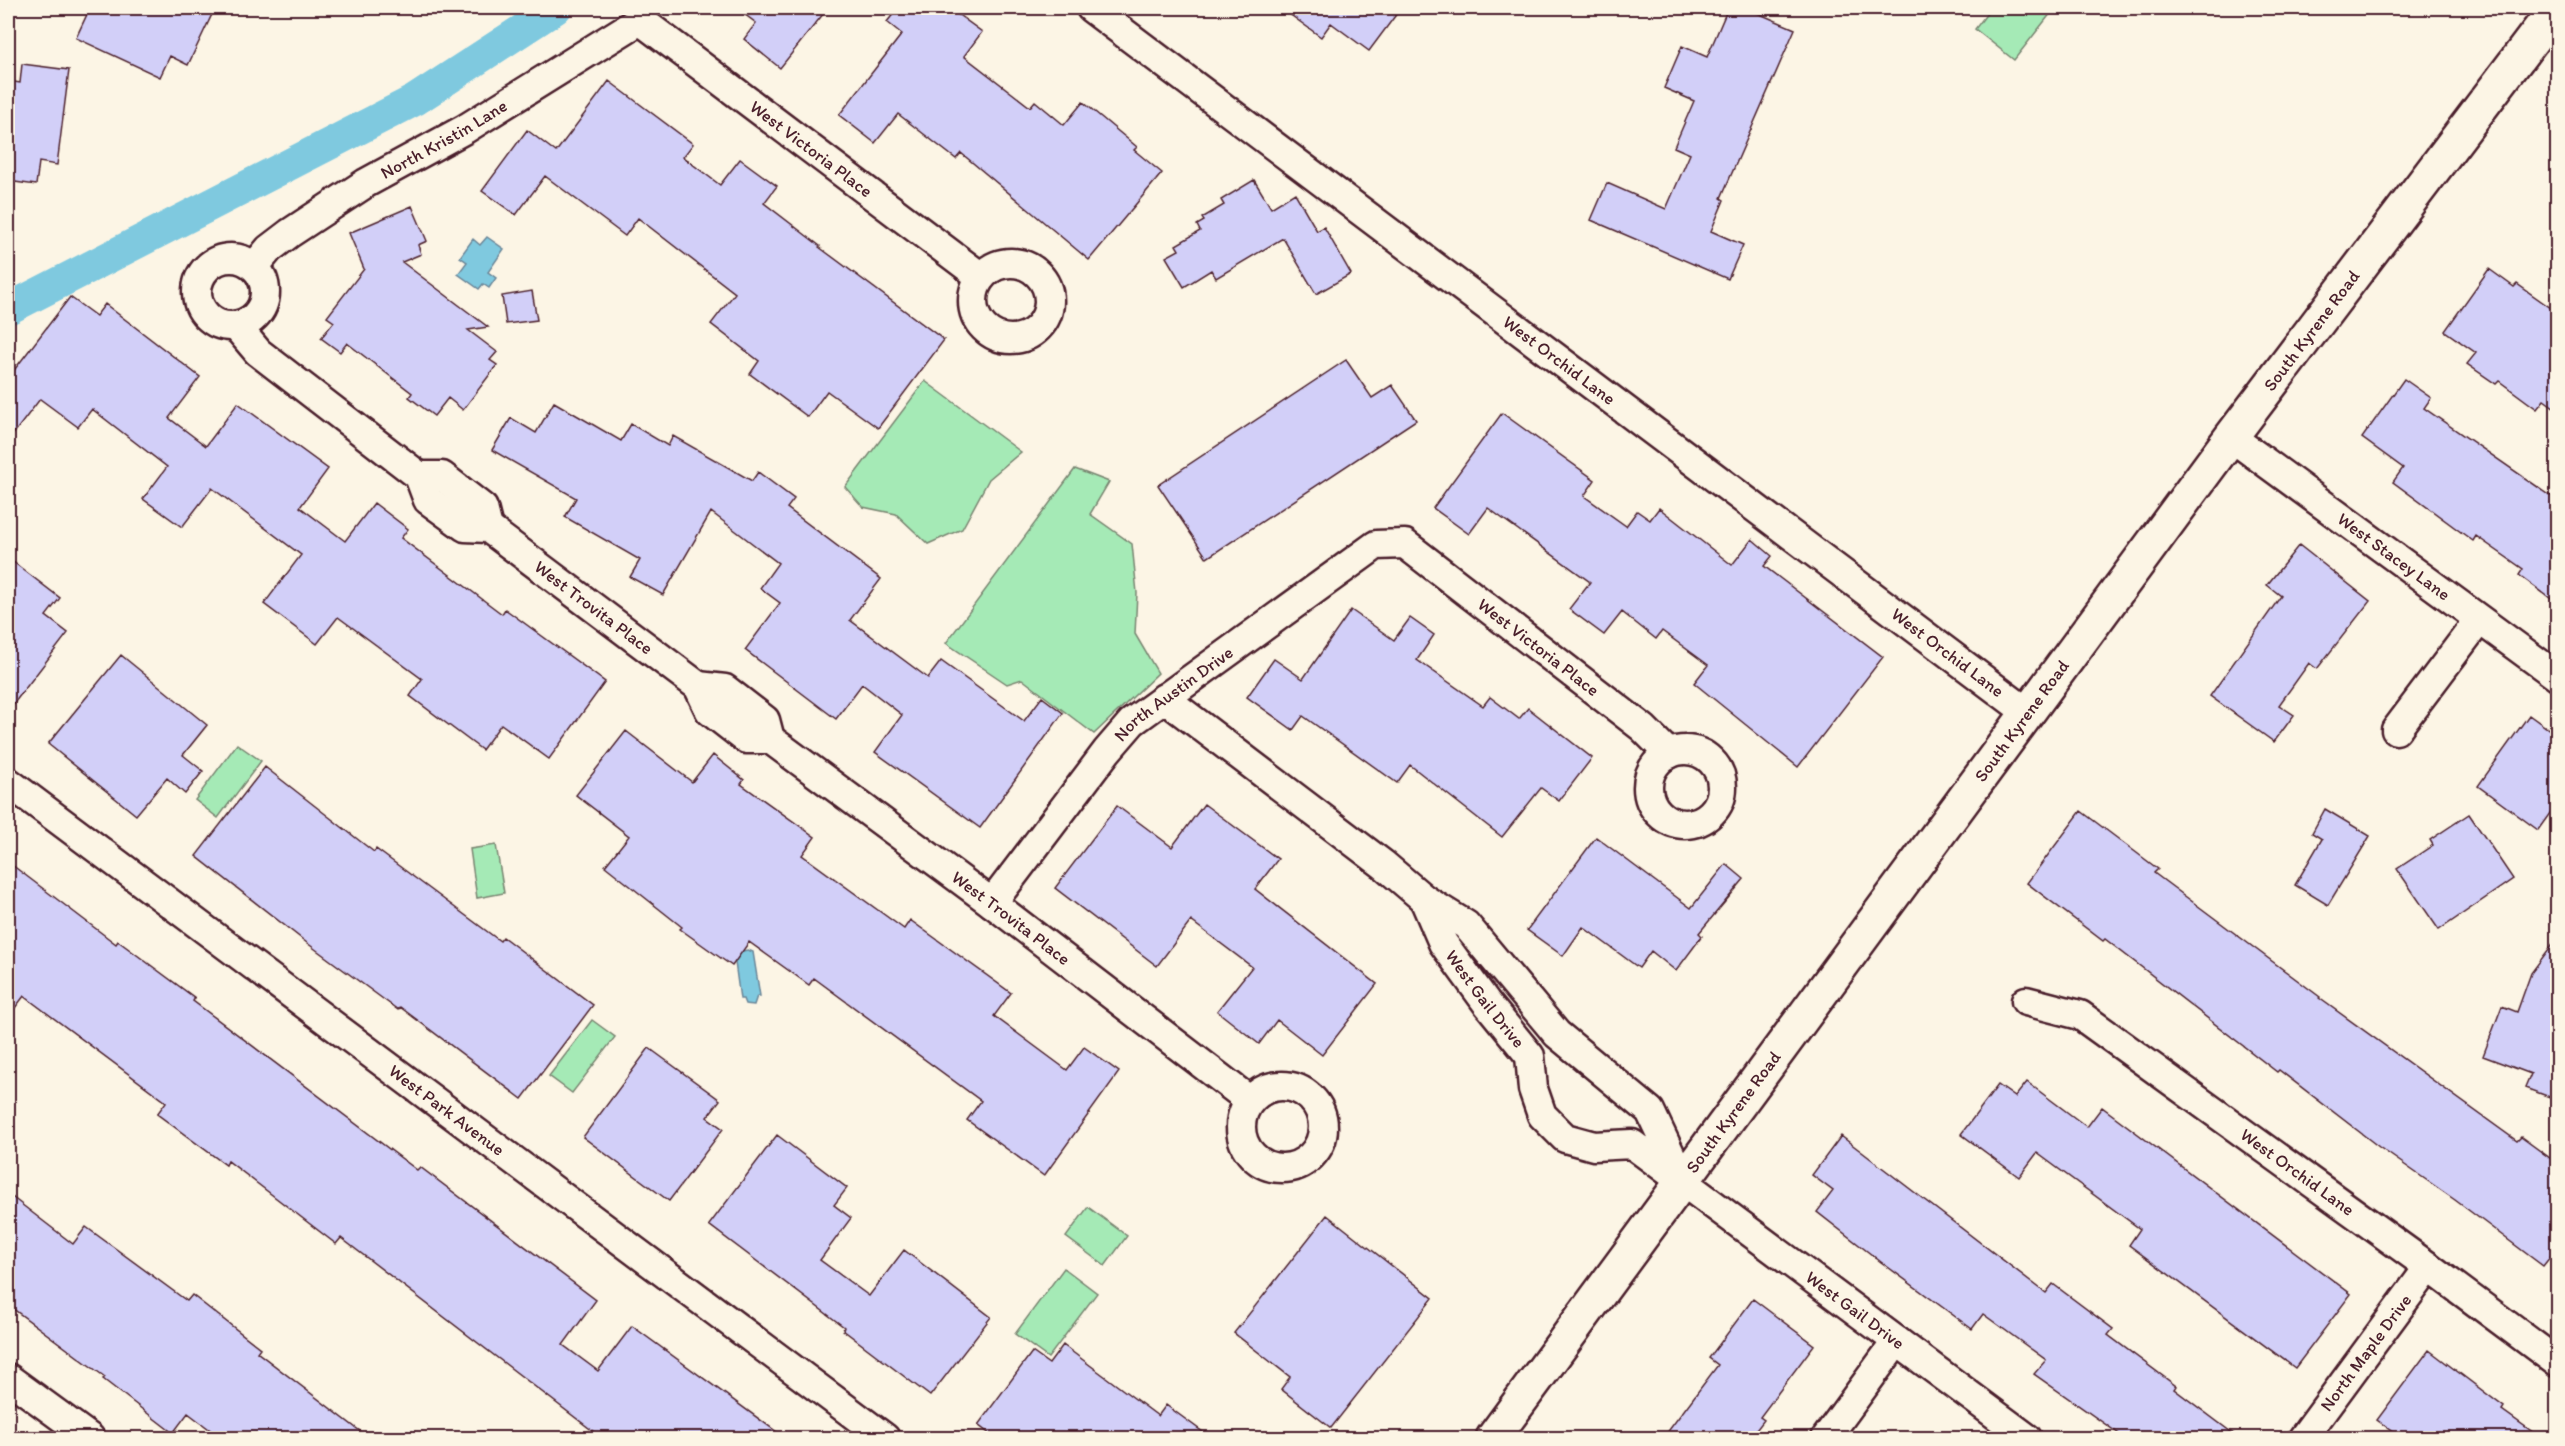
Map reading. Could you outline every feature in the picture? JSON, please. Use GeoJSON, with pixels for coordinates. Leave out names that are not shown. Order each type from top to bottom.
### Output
{"type":"FeatureCollection","features":[{"type":"Feature","properties":{"kind":"main road","name":"South Kyrene Road"},"geometry":{"type":"LineString","coordinates":[[1493,1438],[1684,1183],[2231,437],[2556,8]]}},
{"type":"Feature","properties":{"kind":"street","name":"West Orchid Lane"},"geometry":{"type":"LineString","coordinates":[[1091,8],[2028,713]]}},
{"type":"Feature","properties":{"kind":"street","name":"North Kristin Lane"},"geometry":{"type":"LineString","coordinates":[[254,267],[269,249],[290,232],[366,183],[465,129],[640,20]]}},
{"type":"Feature","properties":{"kind":"street","name":"West Victoria Place"},"geometry":{"type":"LineString","coordinates":[[640,20],[981,277]]}},
{"type":"Feature","properties":{"kind":"street"},"geometry":{"type":"LineString","coordinates":[[233,258],[254,267],[265,286],[262,308],[246,323],[236,326],[224,326],[213,322],[204,314],[196,293],[203,272],[222,259],[233,258]]}},
{"type":"Feature","properties":{"kind":"street","name":"West Trovita Place"},"geometry":{"type":"LineString","coordinates":[[236,326],[258,352],[419,476],[442,476],[483,508],[488,528],[698,686],[710,711],[746,739],[770,739],[992,903],[1249,1100]]}},
{"type":"Feature","properties":{"kind":"street","name":"West Stacey Lane"},"geometry":{"type":"LineString","coordinates":[[2231,437],[2558,677]]}},
{"type":"Feature","properties":{"kind":"street","name":"West Victoria Place"},"geometry":{"type":"LineString","coordinates":[[1405,544],[1643,728],[1669,754]]}},
{"type":"Feature","properties":{"kind":"street","name":"North Austin Drive"},"geometry":{"type":"LineString","coordinates":[[992,903],[1107,751],[1132,722],[1376,546],[1405,544]]}},
{"type":"Feature","properties":{"kind":"street"},"geometry":{"type":"LineString","coordinates":[[2396,730],[2479,620]]}},
{"type":"Feature","properties":{"kind":"street","name":"West Gail Drive"},"geometry":{"type":"LineString","coordinates":[[1164,698],[1384,865],[1424,899],[1466,925],[1557,1034],[1650,1112],[1684,1183]]}},
{"type":"Feature","properties":{"kind":"street","name":"West Park Avenue"},"geometry":{"type":"LineString","coordinates":[[9,787],[885,1438]]}},
{"type":"Feature","properties":{"kind":"street","name":"West Gail Drive"},"geometry":{"type":"LineString","coordinates":[[1424,899],[1443,943],[1486,1002],[1530,1056],[1533,1089],[1542,1115],[1565,1137],[1594,1146],[1632,1144],[2027,1438]]}},
{"type":"Feature","properties":{"kind":"street","name":"West Orchid Lane"},"geometry":{"type":"LineString","coordinates":[[2026,1001],[2080,1015],[2430,1267],[2558,1363]]}},
{"type":"Feature","properties":{"kind":"street","name":"North Maple Drive"},"geometry":{"type":"LineString","coordinates":[[2303,1438],[2430,1267]]}},
{"type":"Feature","properties":{"kind":"street"},"geometry":{"type":"LineString","coordinates":[[1826,1438],[1897,1341]]}},
{"type":"Feature","properties":{"kind":"street"},"geometry":{"type":"LineString","coordinates":[[8,1378],[90,1438]]}},
{"type":"Feature","properties":{"kind":"green space"},"geometry":{"type":"Polygon","coordinates":[[[1991,8],[2055,8],[2014,60],[1975,29],[1991,8]]]}},
{"type":"Feature","properties":{"kind":"green space"},"geometry":{"type":"Polygon","coordinates":[[[925,381],[1021,452],[989,479],[962,529],[928,544],[896,514],[863,507],[845,487],[925,381]]]}},
{"type":"Feature","properties":{"kind":"green space"},"geometry":{"type":"Polygon","coordinates":[[[1075,469],[1109,482],[1090,514],[1132,544],[1137,593],[1135,634],[1158,673],[1094,734],[1022,679],[1007,684],[946,643],[1075,469]]]}},
{"type":"Feature","properties":{"kind":"green space"},"geometry":{"type":"Polygon","coordinates":[[[237,744],[261,761],[218,818],[195,800],[237,744]]]}},
{"type":"Feature","properties":{"kind":"green space"},"geometry":{"type":"Polygon","coordinates":[[[496,845],[504,893],[477,898],[470,849],[496,845]]]}},
{"type":"Feature","properties":{"kind":"green space"},"geometry":{"type":"Polygon","coordinates":[[[592,1020],[615,1037],[572,1093],[549,1076],[592,1020]]]}},
{"type":"Feature","properties":{"kind":"green space"},"geometry":{"type":"Polygon","coordinates":[[[1088,1207],[1127,1236],[1105,1266],[1066,1237],[1088,1207]]]}},
{"type":"Feature","properties":{"kind":"green space"},"geometry":{"type":"Polygon","coordinates":[[[1064,1268],[1097,1293],[1048,1358],[1015,1334],[1064,1268]]]}},
{"type":"Feature","properties":{"kind":"water"},"geometry":{"type":"Polygon","coordinates":[[[487,237],[504,249],[488,272],[496,278],[489,288],[483,284],[479,289],[458,274],[467,262],[460,257],[473,239],[480,245],[487,237]]]}},
{"type":"Feature","properties":{"kind":"water"},"geometry":{"type":"Polygon","coordinates":[[[748,950],[753,952],[760,996],[757,996],[754,1005],[745,1004],[743,999],[740,999],[734,955],[736,952],[748,950]]]}},
{"type":"Feature","properties":{"kind":"building"},"geometry":{"type":"Polygon","coordinates":[[[90,8],[215,8],[188,65],[170,56],[160,77],[76,38],[90,8]]]}},
{"type":"Feature","properties":{"kind":"building"},"geometry":{"type":"Polygon","coordinates":[[[736,8],[828,8],[780,68],[744,39],[756,23],[736,8]]]}},
{"type":"Feature","properties":{"kind":"building"},"geometry":{"type":"Polygon","coordinates":[[[898,8],[949,8],[982,32],[964,56],[1030,107],[1035,101],[1064,125],[1083,102],[1137,147],[1134,150],[1162,173],[1089,260],[961,153],[956,159],[898,114],[875,143],[839,115],[902,34],[887,22],[898,8]]]}},
{"type":"Feature","properties":{"kind":"building"},"geometry":{"type":"Polygon","coordinates":[[[1281,8],[1401,8],[1369,51],[1331,23],[1321,37],[1281,8]]]}},
{"type":"Feature","properties":{"kind":"building"},"geometry":{"type":"Polygon","coordinates":[[[1728,8],[1746,8],[1795,29],[1721,198],[1724,200],[1711,231],[1743,245],[1728,279],[1591,220],[1607,183],[1666,209],[1690,154],[1674,147],[1694,101],[1664,88],[1682,46],[1707,57],[1728,8]]]}},
{"type":"Feature","properties":{"kind":"building"},"geometry":{"type":"Polygon","coordinates":[[[22,64],[69,70],[57,165],[39,162],[36,185],[8,181],[8,81],[20,83],[22,64]]]}},
{"type":"Feature","properties":{"kind":"building"},"geometry":{"type":"Polygon","coordinates":[[[609,81],[693,144],[683,157],[720,185],[740,159],[777,186],[764,203],[944,340],[878,428],[827,391],[808,417],[750,374],[759,361],[711,324],[735,293],[638,218],[625,236],[545,176],[516,215],[482,191],[527,130],[556,152],[609,81]]]}},
{"type":"Feature","properties":{"kind":"building"},"geometry":{"type":"Polygon","coordinates":[[[1254,180],[1271,208],[1295,193],[1317,231],[1324,227],[1351,274],[1316,294],[1283,238],[1216,278],[1211,270],[1184,287],[1166,257],[1179,250],[1176,245],[1200,231],[1197,225],[1204,221],[1202,218],[1224,205],[1221,200],[1254,180]]]}},
{"type":"Feature","properties":{"kind":"building"},"geometry":{"type":"Polygon","coordinates":[[[412,206],[427,241],[418,245],[421,254],[402,262],[488,327],[468,330],[497,352],[490,360],[497,365],[463,410],[448,398],[434,416],[409,397],[412,393],[347,343],[340,352],[321,338],[334,322],[327,317],[364,269],[349,233],[412,206]]]}},
{"type":"Feature","properties":{"kind":"building"},"geometry":{"type":"Polygon","coordinates":[[[2489,269],[2514,287],[2517,284],[2558,313],[2558,410],[2544,400],[2537,409],[2499,381],[2496,384],[2467,364],[2476,353],[2445,331],[2489,269]]]}},
{"type":"Feature","properties":{"kind":"building"},"geometry":{"type":"Polygon","coordinates":[[[532,291],[537,320],[506,324],[502,296],[532,291]]]}},
{"type":"Feature","properties":{"kind":"building"},"geometry":{"type":"Polygon","coordinates":[[[70,297],[96,316],[105,304],[200,377],[169,418],[206,446],[238,403],[328,469],[300,507],[345,541],[374,503],[408,529],[401,538],[502,614],[505,609],[605,682],[549,759],[501,724],[482,750],[410,696],[422,679],[338,617],[317,644],[264,604],[301,555],[212,488],[182,527],[143,499],[167,467],[92,409],[78,427],[40,399],[8,441],[8,378],[70,297]]]}},
{"type":"Feature","properties":{"kind":"building"},"geometry":{"type":"Polygon","coordinates":[[[1346,360],[1372,398],[1392,385],[1416,420],[1207,558],[1158,485],[1346,360]]]}},
{"type":"Feature","properties":{"kind":"building"},"geometry":{"type":"Polygon","coordinates":[[[2404,379],[2431,398],[2424,408],[2558,501],[2558,604],[2519,575],[2523,569],[2476,536],[2473,541],[2393,482],[2403,468],[2362,438],[2404,379]]]}},
{"type":"Feature","properties":{"kind":"building"},"geometry":{"type":"Polygon","coordinates":[[[554,402],[621,441],[631,424],[668,446],[673,436],[752,481],[758,472],[794,499],[787,508],[881,579],[850,620],[928,678],[941,661],[1024,721],[1042,697],[1063,713],[980,828],[875,752],[902,715],[862,684],[836,719],[745,650],[780,603],[760,588],[778,563],[711,512],[663,595],[630,577],[640,560],[565,517],[576,498],[492,450],[511,418],[536,433],[554,402]]]}},
{"type":"Feature","properties":{"kind":"building"},"geometry":{"type":"Polygon","coordinates":[[[1502,413],[1595,480],[1584,496],[1626,526],[1637,511],[1650,520],[1659,508],[1732,565],[1752,539],[1772,556],[1764,566],[1883,657],[1798,767],[1694,683],[1708,665],[1662,631],[1656,639],[1622,612],[1604,635],[1569,609],[1590,582],[1488,508],[1469,534],[1433,508],[1502,413]]]}},
{"type":"Feature","properties":{"kind":"building"},"geometry":{"type":"Polygon","coordinates":[[[2299,545],[2370,601],[2317,669],[2309,663],[2279,705],[2294,715],[2274,742],[2210,696],[2281,596],[2267,585],[2299,545]]]}},
{"type":"Feature","properties":{"kind":"building"},"geometry":{"type":"Polygon","coordinates":[[[8,558],[60,598],[46,616],[68,633],[8,711],[8,558]]]}},
{"type":"Feature","properties":{"kind":"building"},"geometry":{"type":"Polygon","coordinates":[[[1351,610],[1394,640],[1410,618],[1434,635],[1417,660],[1483,706],[1490,697],[1519,719],[1528,708],[1592,758],[1559,801],[1541,788],[1502,837],[1410,765],[1397,783],[1303,716],[1293,730],[1247,697],[1274,659],[1303,679],[1351,610]]]}},
{"type":"Feature","properties":{"kind":"building"},"geometry":{"type":"Polygon","coordinates":[[[121,655],[207,725],[183,755],[203,771],[185,794],[167,778],[136,815],[48,744],[121,655]]]}},
{"type":"Feature","properties":{"kind":"building"},"geometry":{"type":"Polygon","coordinates":[[[2529,715],[2558,736],[2558,802],[2538,830],[2478,786],[2529,715]]]}},
{"type":"Feature","properties":{"kind":"building"},"geometry":{"type":"Polygon","coordinates":[[[626,731],[692,782],[713,755],[744,780],[741,784],[815,837],[802,855],[904,929],[910,920],[1011,993],[994,1016],[1067,1070],[1084,1047],[1119,1072],[1044,1176],[967,1120],[981,1101],[814,978],[809,985],[749,942],[732,966],[680,929],[682,927],[605,866],[629,836],[576,795],[626,731]]]}},
{"type":"Feature","properties":{"kind":"building"},"geometry":{"type":"Polygon","coordinates":[[[265,767],[374,852],[376,849],[500,941],[503,937],[593,1005],[522,1099],[400,1007],[398,1010],[307,943],[196,856],[265,767]]]}},
{"type":"Feature","properties":{"kind":"building"},"geometry":{"type":"Polygon","coordinates":[[[1204,804],[1278,859],[1255,889],[1377,984],[1322,1055],[1277,1020],[1259,1044],[1217,1011],[1252,967],[1191,921],[1157,966],[1055,888],[1117,806],[1172,847],[1204,804]]]}},
{"type":"Feature","properties":{"kind":"building"},"geometry":{"type":"Polygon","coordinates":[[[2325,809],[2370,836],[2328,905],[2295,885],[2322,839],[2312,833],[2325,809]]]}},
{"type":"Feature","properties":{"kind":"building"},"geometry":{"type":"Polygon","coordinates":[[[2081,811],[2158,869],[2154,873],[2319,998],[2517,1141],[2521,1137],[2558,1164],[2558,1247],[2543,1266],[2379,1147],[2279,1070],[2277,1072],[2105,939],[2103,941],[2027,883],[2081,811]]]}},
{"type":"Feature","properties":{"kind":"building"},"geometry":{"type":"Polygon","coordinates":[[[2469,814],[2513,879],[2439,930],[2397,869],[2433,845],[2430,840],[2469,814]]]}},
{"type":"Feature","properties":{"kind":"building"},"geometry":{"type":"Polygon","coordinates":[[[1596,837],[1691,908],[1726,864],[1744,879],[1699,933],[1702,936],[1676,971],[1651,951],[1639,968],[1583,927],[1563,956],[1527,930],[1596,837]]]}},
{"type":"Feature","properties":{"kind":"building"},"geometry":{"type":"Polygon","coordinates":[[[8,862],[116,944],[118,941],[195,998],[193,1001],[417,1170],[420,1167],[596,1300],[563,1345],[598,1371],[632,1326],[785,1438],[602,1438],[341,1238],[336,1244],[228,1161],[226,1165],[157,1114],[166,1102],[24,996],[8,1017],[8,862]]]}},
{"type":"Feature","properties":{"kind":"building"},"geometry":{"type":"Polygon","coordinates":[[[2558,937],[2558,1100],[2525,1088],[2531,1074],[2483,1056],[2502,1006],[2517,1012],[2531,973],[2558,937]]]}},
{"type":"Feature","properties":{"kind":"building"},"geometry":{"type":"Polygon","coordinates":[[[649,1048],[720,1100],[707,1117],[723,1129],[669,1201],[583,1137],[649,1048]]]}},
{"type":"Feature","properties":{"kind":"building"},"geometry":{"type":"Polygon","coordinates":[[[2027,1082],[2087,1127],[2102,1107],[2351,1294],[2295,1368],[2129,1245],[2140,1229],[2037,1153],[2019,1177],[1961,1134],[1998,1085],[2015,1097],[2027,1082]]]}},
{"type":"Feature","properties":{"kind":"building"},"geometry":{"type":"Polygon","coordinates":[[[777,1135],[847,1188],[834,1205],[851,1218],[820,1260],[869,1296],[904,1250],[991,1317],[930,1396],[843,1330],[844,1327],[709,1225],[777,1135]]]}},
{"type":"Feature","properties":{"kind":"building"},"geometry":{"type":"Polygon","coordinates":[[[1841,1136],[2046,1293],[2053,1284],[2113,1329],[2108,1335],[2176,1386],[2174,1389],[2239,1438],[2125,1438],[2034,1374],[2046,1360],[1983,1314],[1972,1329],[1881,1262],[1817,1212],[1833,1191],[1812,1175],[1841,1136]]]}},
{"type":"Feature","properties":{"kind":"building"},"geometry":{"type":"Polygon","coordinates":[[[8,1194],[73,1244],[86,1227],[187,1301],[192,1295],[260,1348],[257,1352],[369,1438],[221,1438],[188,1413],[173,1433],[103,1379],[105,1377],[8,1305],[8,1194]]]}},
{"type":"Feature","properties":{"kind":"building"},"geometry":{"type":"Polygon","coordinates":[[[1327,1215],[1433,1298],[1331,1428],[1281,1389],[1290,1377],[1234,1333],[1327,1215]]]}},
{"type":"Feature","properties":{"kind":"building"},"geometry":{"type":"Polygon","coordinates":[[[1753,1299],[1814,1345],[1760,1417],[1764,1420],[1750,1438],[1663,1438],[1718,1365],[1709,1358],[1753,1299]]]}},
{"type":"Feature","properties":{"kind":"building"},"geometry":{"type":"Polygon","coordinates":[[[1063,1345],[1158,1416],[1166,1405],[1211,1438],[995,1438],[978,1425],[1032,1352],[1049,1364],[1063,1345]]]}},
{"type":"Feature","properties":{"kind":"building"},"geometry":{"type":"Polygon","coordinates":[[[2429,1350],[2504,1407],[2502,1410],[2541,1438],[2402,1438],[2377,1420],[2429,1350]]]}},
{"type":"Feature","properties":{"kind":"waterway"},"geometry":{"type":"LineString","coordinates":[[8,309],[415,100],[556,8]]}}]}
